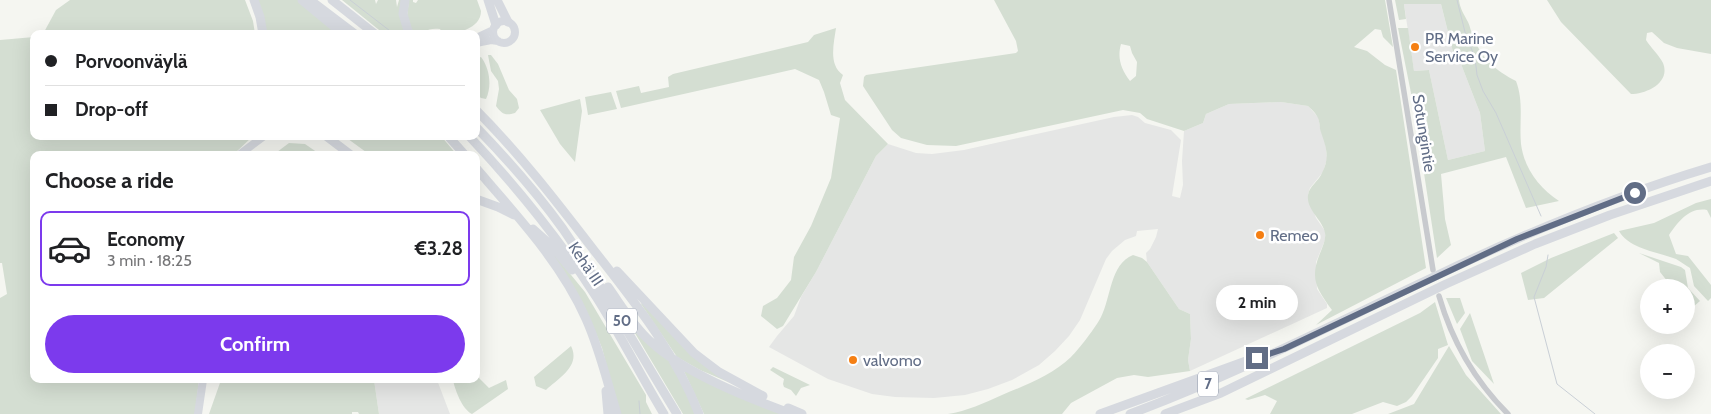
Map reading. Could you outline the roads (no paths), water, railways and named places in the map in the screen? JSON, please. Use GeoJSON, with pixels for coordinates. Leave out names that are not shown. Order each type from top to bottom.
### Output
{"type":"FeatureCollection","features":[{"type":"Feature","properties":{"kind":"highway"},"geometry":{"type":"LineString","coordinates":[[254,0],[262,30]]}},
{"type":"Feature","properties":{"kind":"highway"},"geometry":{"type":"LineString","coordinates":[[302,0],[338,30]]}},
{"type":"Feature","properties":{"kind":"highway"},"geometry":{"type":"LineString","coordinates":[[310,0],[351,30]]}},
{"type":"Feature","properties":{"kind":"highway"},"geometry":{"type":"LineString","coordinates":[[332,0],[371,30]]}},
{"type":"Feature","properties":{"kind":"highway"},"geometry":{"type":"LineString","coordinates":[[405,0],[403,14],[408,30]]}},
{"type":"Feature","properties":{"kind":"highway"},"geometry":{"type":"LineString","coordinates":[[488,0],[495,27]]}},
{"type":"Feature","properties":{"kind":"highway"},"geometry":{"type":"LineString","coordinates":[[497,0],[508,22]]}},
{"type":"Feature","properties":{"kind":"highway"},"geometry":{"type":"LineString","coordinates":[[480,114],[532,171],[664,342],[680,370],[699,414]]}},
{"type":"Feature","properties":{"kind":"highway","name":"Kehä III"},"geometry":{"type":"LineString","coordinates":[[480,131],[507,160],[563,229],[607,297],[677,414]]}},
{"type":"Feature","properties":{"kind":"highway"},"geometry":{"type":"LineString","coordinates":[[331,140],[346,151]]}},
{"type":"Feature","properties":{"kind":"highway"},"geometry":{"type":"LineString","coordinates":[[452,140],[461,151]]}},
{"type":"Feature","properties":{"kind":"highway","name":"Kehä III"},"geometry":{"type":"LineString","coordinates":[[473,140],[496,165],[557,241],[595,296],[664,414]]}},
{"type":"Feature","properties":{"kind":"highway","name":"7"},"geometry":{"type":"LineString","coordinates":[[1130,414],[1219,379],[1525,235],[1607,203],[1711,167]]}},
{"type":"Feature","properties":{"kind":"highway"},"geometry":{"type":"LineString","coordinates":[[480,173],[548,255],[576,298],[603,362],[617,414]]}},
{"type":"Feature","properties":{"kind":"highway","name":"7"},"geometry":{"type":"LineString","coordinates":[[1165,414],[1221,393],[1503,258],[1610,215],[1711,181]]}},
{"type":"Feature","properties":{"kind":"highway"},"geometry":{"type":"LineString","coordinates":[[480,201],[508,212],[533,229],[552,246],[595,296]]}},
{"type":"Feature","properties":{"kind":"highway"},"geometry":{"type":"LineString","coordinates":[[563,229],[576,243],[622,308],[649,341],[673,359],[706,377],[792,414]]}},
{"type":"Feature","properties":{"kind":"highway"},"geometry":{"type":"LineString","coordinates":[[582,234],[683,342],[705,361],[733,380],[802,414]]}},
{"type":"Feature","properties":{"kind":"highway"},"geometry":{"type":"LineString","coordinates":[[1100,414],[1284,349]]}},
{"type":"Feature","properties":{"kind":"highway"},"geometry":{"type":"LineString","coordinates":[[597,350],[608,414]]}},
{"type":"Feature","properties":{"kind":"highway"},"geometry":{"type":"LineString","coordinates":[[1174,414],[1221,393]]}},
{"type":"Feature","properties":{"kind":"main road"},"geometry":{"type":"LineString","coordinates":[[480,36],[500,22],[508,22],[513,26],[513,36],[505,42],[490,40],[480,42]]}},
{"type":"Feature","properties":{"kind":"main road"},"geometry":{"type":"LineString","coordinates":[[495,27],[494,36],[498,41]]}},
{"type":"Feature","properties":{"kind":"main road"},"geometry":{"type":"LineString","coordinates":[[243,151],[258,140]]}},
{"type":"Feature","properties":{"kind":"main road"},"geometry":{"type":"LineString","coordinates":[[198,414],[203,383]]}},
{"type":"Feature","properties":{"kind":"street","name":"Sotungintie"},"geometry":{"type":"LineString","coordinates":[[1389,0],[1432,270]]}},
{"type":"Feature","properties":{"kind":"street"},"geometry":{"type":"LineString","coordinates":[[1439,296],[1453,337],[1469,367],[1508,414]]}},
{"type":"Feature","properties":{"kind":"waterway"},"geometry":{"type":"LineString","coordinates":[[350,0],[389,30]]}},
{"type":"Feature","properties":{"kind":"waterway"},"geometry":{"type":"LineString","coordinates":[[1457,0],[1483,91],[1496,113],[1541,216]]}},
{"type":"Feature","properties":{"kind":"waterway"},"geometry":{"type":"LineString","coordinates":[[1548,255],[1546,267],[1534,297],[1557,384],[1595,414]]}},
{"type":"Feature","properties":{"kind":"waterway"},"geometry":{"type":"LineString","coordinates":[[639,401],[640,414]]}},
{"type":"Feature","properties":{"kind":"place","name":"PR Marine Service Oy"},"geometry":{"type":"Point","coordinates":[1415,47]}},
{"type":"Feature","properties":{"kind":"place","name":"Remeo"},"geometry":{"type":"Point","coordinates":[1260,235]}},
{"type":"Feature","properties":{"kind":"place","name":"valvomo"},"geometry":{"type":"Point","coordinates":[853,360]}}]}
